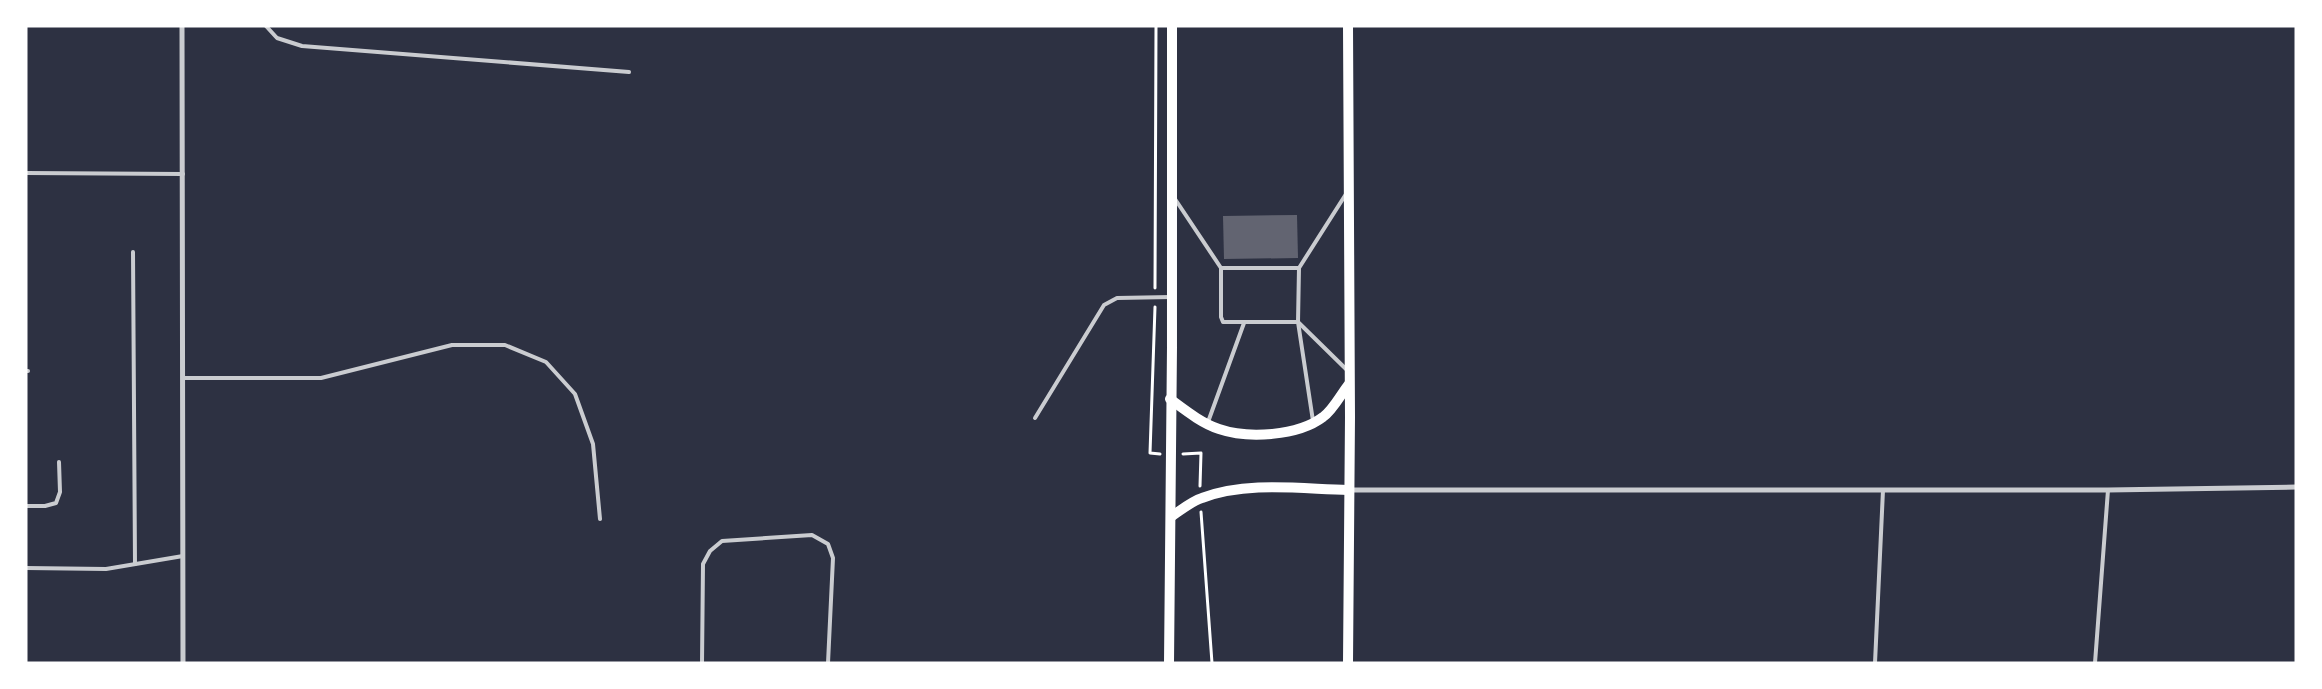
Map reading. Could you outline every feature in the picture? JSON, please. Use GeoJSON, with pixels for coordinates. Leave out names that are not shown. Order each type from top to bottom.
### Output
{"type":"FeatureCollection","features":[{"type":"Feature","properties":{"kind":"main road"},"geometry":{"type":"LineString","coordinates":[[1169,663],[1172,516],[1170,398],[1172,26]]}},
{"type":"Feature","properties":{"kind":"main road"},"geometry":{"type":"LineString","coordinates":[[1348,26],[1348,663]]}},
{"type":"Feature","properties":{"kind":"main road"},"geometry":{"type":"LineString","coordinates":[[1170,398],[1207,424],[1220,429],[1242,434],[1281,433],[1298,430],[1325,416],[1349,384]]}},
{"type":"Feature","properties":{"kind":"main road"},"geometry":{"type":"LineString","coordinates":[[1172,516],[1200,498],[1228,490],[1252,488],[1348,490]]}},
{"type":"Feature","properties":{"kind":"street"},"geometry":{"type":"LineString","coordinates":[[182,26],[183,663]]}},
{"type":"Feature","properties":{"kind":"street"},"geometry":{"type":"LineString","coordinates":[[1348,490],[2108,490],[2296,487]]}},
{"type":"Feature","properties":{"kind":"lane"},"geometry":{"type":"LineString","coordinates":[[266,26],[277,38],[302,46],[629,72]]}},
{"type":"Feature","properties":{"kind":"lane"},"geometry":{"type":"LineString","coordinates":[[26,173],[183,174]]}},
{"type":"Feature","properties":{"kind":"lane"},"geometry":{"type":"LineString","coordinates":[[1313,423],[1298,322],[1298,268],[1349,190]]}},
{"type":"Feature","properties":{"kind":"lane"},"geometry":{"type":"LineString","coordinates":[[1172,194],[1221,268],[1221,317],[1223,322],[1228,324],[1298,322],[1349,372]]}},
{"type":"Feature","properties":{"kind":"lane"},"geometry":{"type":"LineString","coordinates":[[133,252],[135,564]]}},
{"type":"Feature","properties":{"kind":"lane"},"geometry":{"type":"LineString","coordinates":[[1221,268],[1298,268]]}},
{"type":"Feature","properties":{"kind":"lane"},"geometry":{"type":"LineString","coordinates":[[1035,418],[1104,305],[1117,298],[1171,297]]}},
{"type":"Feature","properties":{"kind":"lane"},"geometry":{"type":"LineString","coordinates":[[1207,424],[1244,323]]}},
{"type":"Feature","properties":{"kind":"lane"},"geometry":{"type":"LineString","coordinates":[[183,378],[321,378],[452,345],[505,344],[546,362],[575,394],[593,444],[600,519]]}},
{"type":"Feature","properties":{"kind":"lane"},"geometry":{"type":"LineString","coordinates":[[26,506],[45,506],[56,503],[60,492],[60,462]]}},
{"type":"Feature","properties":{"kind":"lane"},"geometry":{"type":"LineString","coordinates":[[1875,663],[1883,490]]}},
{"type":"Feature","properties":{"kind":"lane"},"geometry":{"type":"LineString","coordinates":[[2095,663],[2108,490]]}},
{"type":"Feature","properties":{"kind":"lane"},"geometry":{"type":"LineString","coordinates":[[702,663],[703,564],[710,551],[722,541],[812,535],[828,544],[833,558],[828,663]]}},
{"type":"Feature","properties":{"kind":"lane"},"geometry":{"type":"LineString","coordinates":[[26,568],[106,569],[183,556]]}},
{"type":"Feature","properties":{"kind":"building"},"geometry":{"type":"Polygon","coordinates":[[[1297,215],[1298,258],[1224,259],[1223,216],[1297,215]]]}}]}
